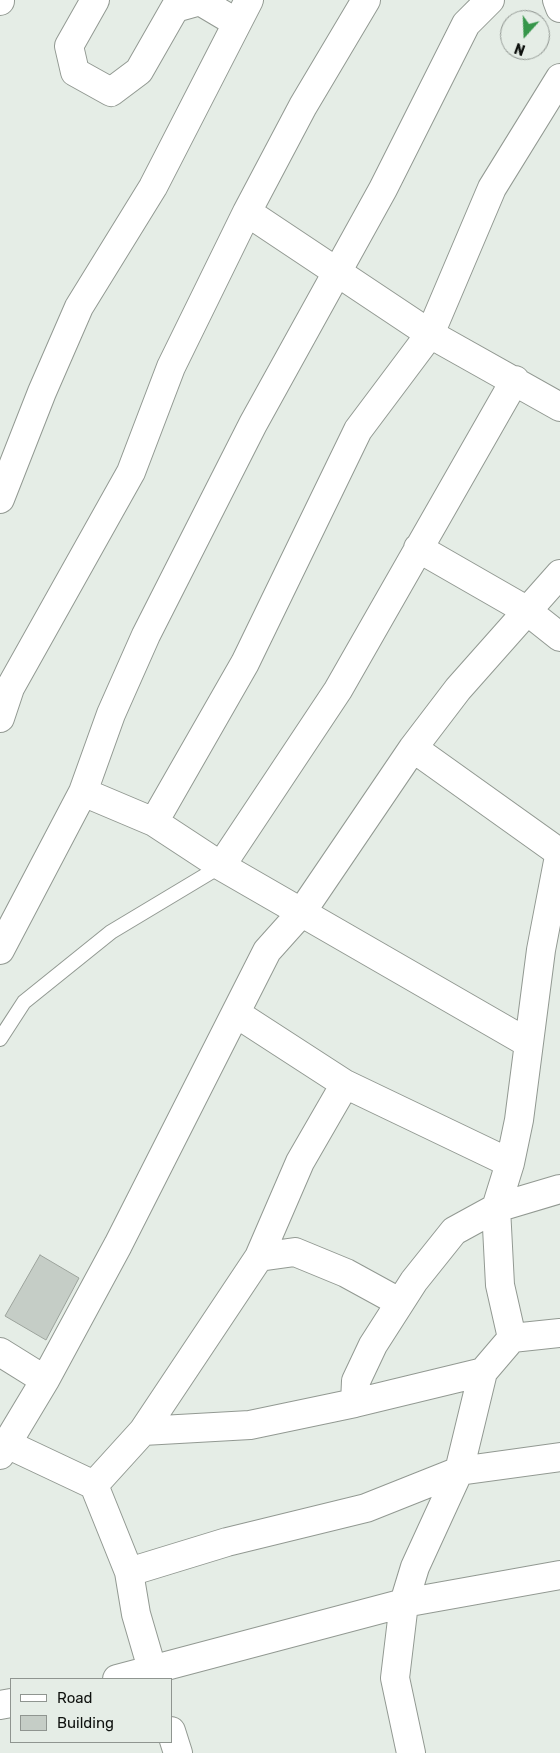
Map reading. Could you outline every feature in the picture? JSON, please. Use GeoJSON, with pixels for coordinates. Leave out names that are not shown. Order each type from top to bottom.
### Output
{"type":"FeatureCollection","features":[{"type":"Feature","properties":{"kind":"street"},"geometry":{"type":"LineString","coordinates":[[0,499],[42,392],[79,307],[153,188],[243,11],[200,1],[175,8],[139,71],[111,92],[75,72],[69,46],[95,0]]}},
{"type":"Feature","properties":{"kind":"street"},"geometry":{"type":"LineString","coordinates":[[0,718],[10,688],[131,472],[172,368],[247,212],[304,106],[366,0]]}},
{"type":"Feature","properties":{"kind":"street"},"geometry":{"type":"LineString","coordinates":[[0,950],[83,792],[111,714],[146,635],[253,424],[338,274],[466,24],[490,0]]}},
{"type":"Feature","properties":{"kind":"street"},"geometry":{"type":"LineString","coordinates":[[558,0],[560,8]]}},
{"type":"Feature","properties":{"kind":"street"},"geometry":{"type":"LineString","coordinates":[[154,822],[245,663],[358,430],[430,334],[492,188],[560,78]]}},
{"type":"Feature","properties":{"kind":"street"},"geometry":{"type":"LineString","coordinates":[[247,212],[430,334],[515,380],[560,408]]}},
{"type":"Feature","properties":{"kind":"street"},"geometry":{"type":"LineString","coordinates":[[221,866],[338,690],[515,380]]}},
{"type":"Feature","properties":{"kind":"street"},"geometry":{"type":"LineString","coordinates":[[418,548],[526,610],[560,637]]}},
{"type":"Feature","properties":{"kind":"street"},"geometry":{"type":"LineString","coordinates":[[154,1675],[136,1614],[129,1572],[94,1485],[3,1450],[118,1246],[237,1014],[267,951],[301,913],[413,748],[458,689],[526,610],[560,574]]}},
{"type":"Feature","properties":{"kind":"street"},"geometry":{"type":"LineString","coordinates":[[413,748],[560,852],[541,950],[519,1120],[510,1163],[496,1208],[500,1285],[512,1338]]}},
{"type":"Feature","properties":{"kind":"street"},"geometry":{"type":"LineString","coordinates":[[83,792],[154,822],[221,866],[528,1042]]}},
{"type":"Feature","properties":{"kind":"street"},"geometry":{"type":"LineString","coordinates":[[237,1014],[345,1084],[510,1163]]}},
{"type":"Feature","properties":{"kind":"street"},"geometry":{"type":"LineString","coordinates":[[94,1485],[143,1431],[259,1257],[300,1162],[345,1084]]}},
{"type":"Feature","properties":{"kind":"street"},"geometry":{"type":"LineString","coordinates":[[355,1403],[356,1381],[373,1344],[400,1302],[454,1231],[496,1208],[560,1189]]}},
{"type":"Feature","properties":{"kind":"street"},"geometry":{"type":"LineString","coordinates":[[259,1257],[295,1252],[346,1273],[400,1302]]}},
{"type":"Feature","properties":{"kind":"street"},"geometry":{"type":"LineString","coordinates":[[411,1753],[394,1678],[404,1603],[415,1566],[459,1471],[483,1372],[512,1338],[560,1333]]}},
{"type":"Feature","properties":{"kind":"street"},"geometry":{"type":"LineString","coordinates":[[0,1352],[44,1380]]}},
{"type":"Feature","properties":{"kind":"street"},"geometry":{"type":"LineString","coordinates":[[143,1431],[250,1425],[355,1403],[483,1372]]}},
{"type":"Feature","properties":{"kind":"street"},"geometry":{"type":"LineString","coordinates":[[129,1572],[226,1542],[366,1508],[459,1471],[560,1457]]}},
{"type":"Feature","properties":{"kind":"street"},"geometry":{"type":"LineString","coordinates":[[126,1678],[154,1675],[404,1603],[560,1575]]}},
{"type":"Feature","properties":{"kind":"street"},"geometry":{"type":"LineString","coordinates":[[172,1734],[178,1753]]}},
{"type":"Feature","properties":{"kind":"lane"},"geometry":{"type":"LineString","coordinates":[[0,1039],[24,1002],[112,932],[221,866]]}},
{"type":"Feature","properties":{"kind":"building"},"geometry":{"type":"Polygon","coordinates":[[[40,1255],[79,1278],[46,1340],[5,1316],[40,1255]]]}}]}
